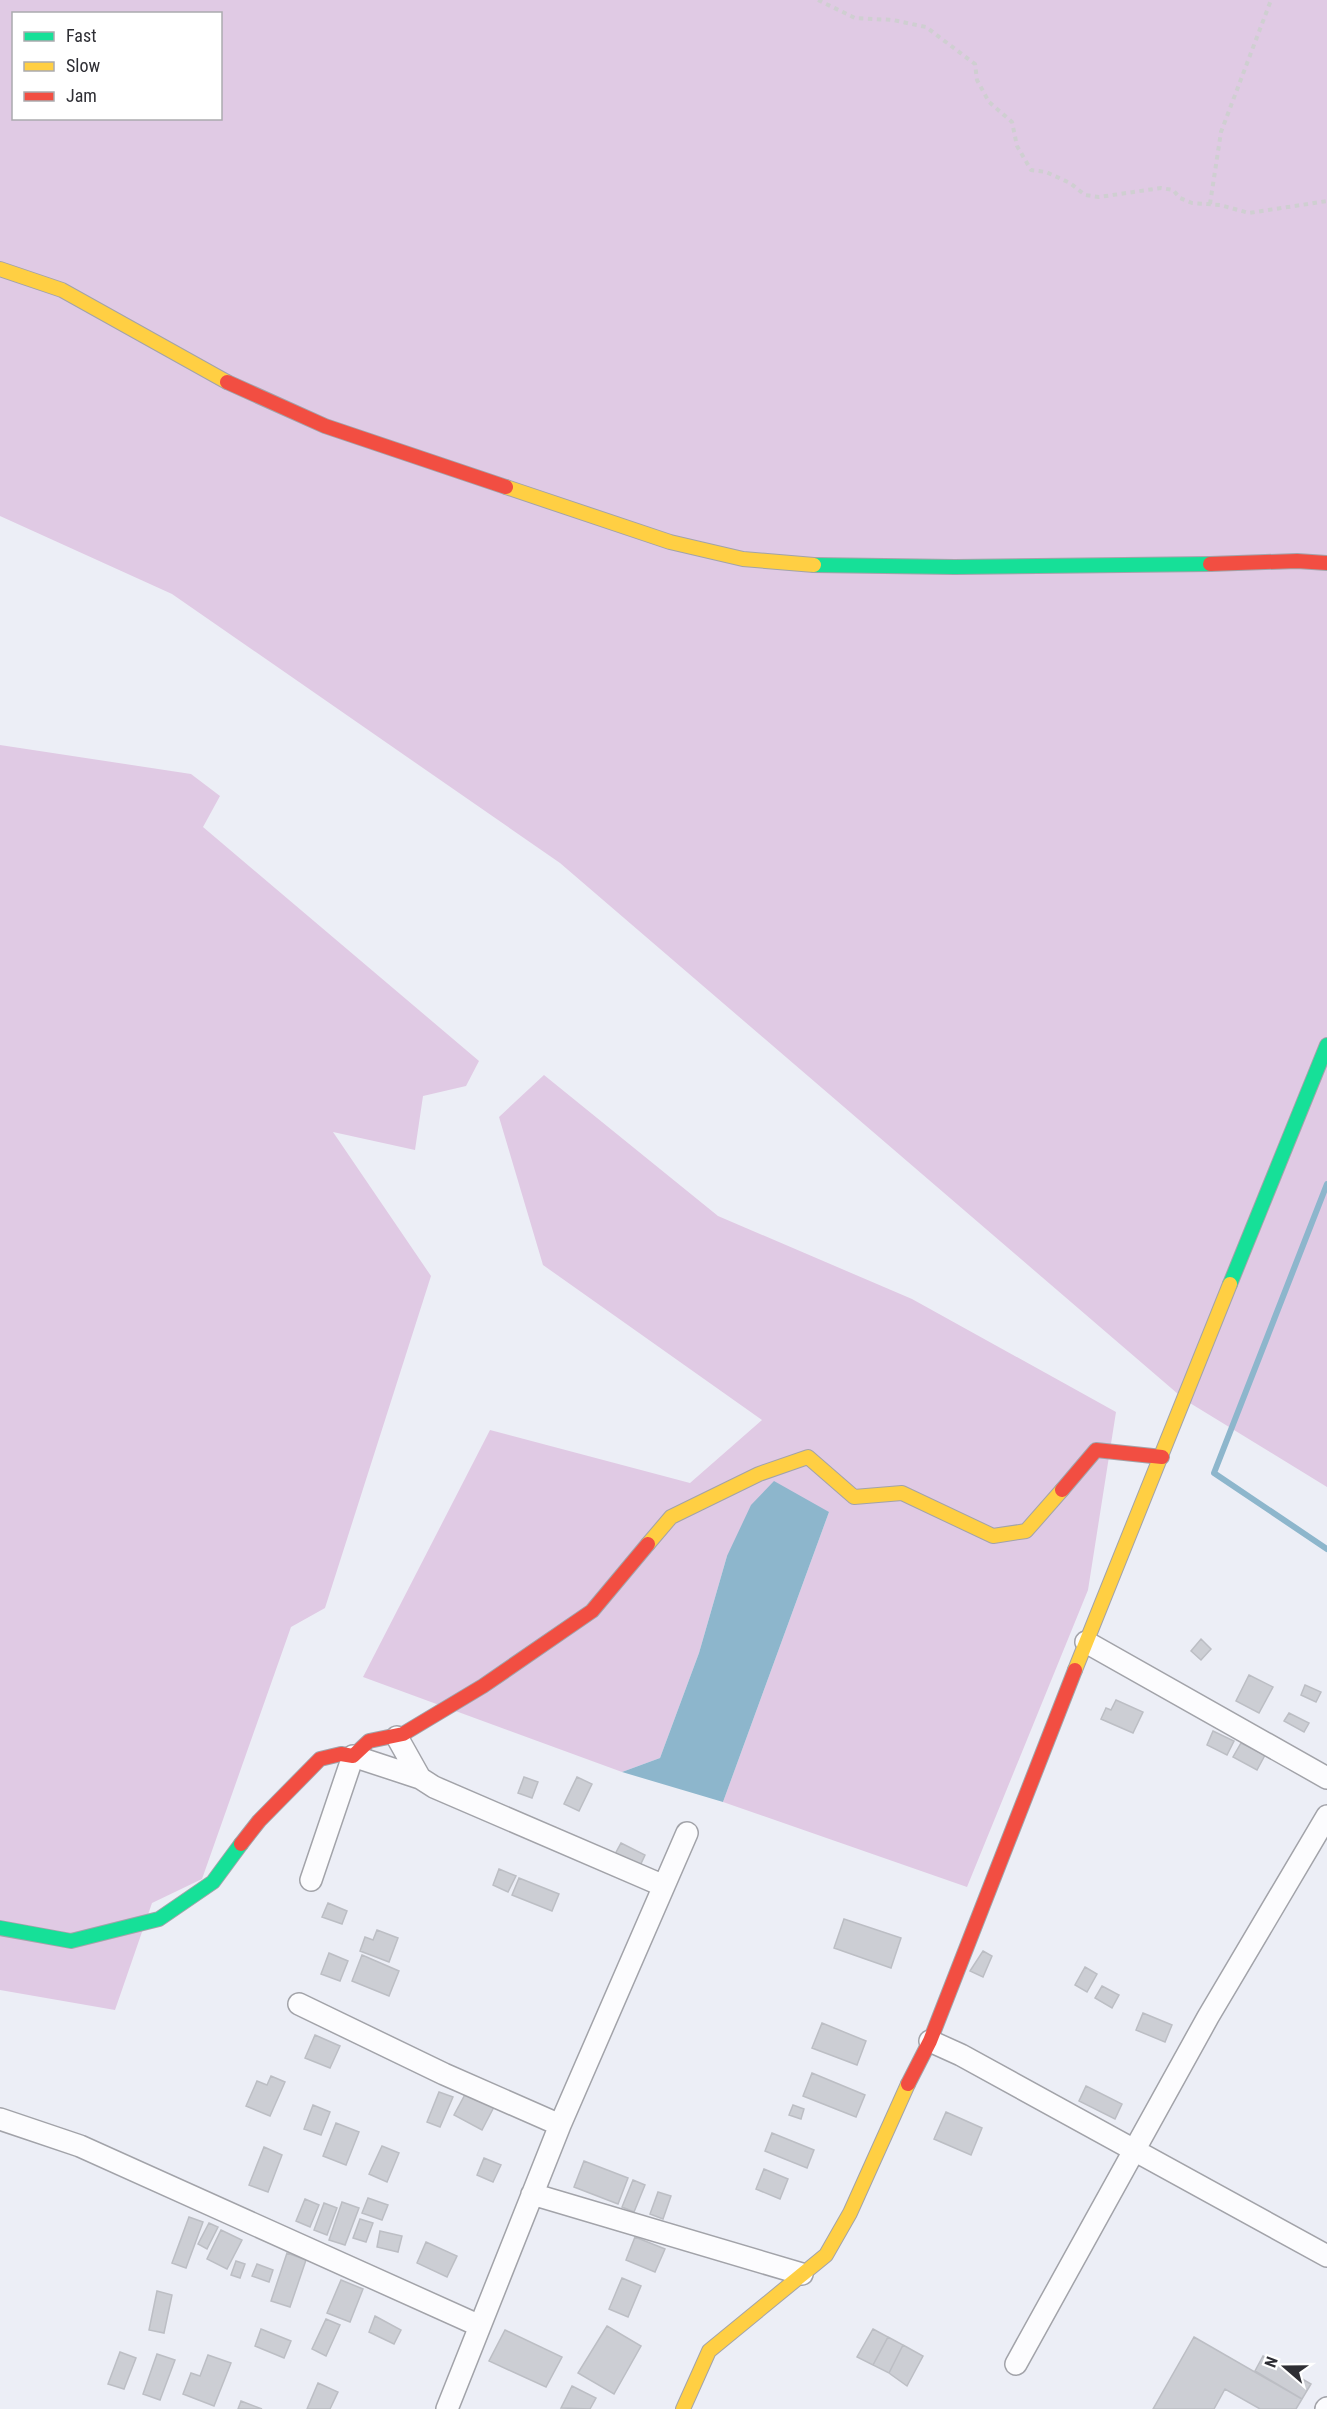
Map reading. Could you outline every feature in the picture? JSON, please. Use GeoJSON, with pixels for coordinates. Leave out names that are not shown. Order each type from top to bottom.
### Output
{"type":"FeatureCollection","features":[{"type":"Feature","properties":{"kind":"street"},"geometry":{"type":"LineString","coordinates":[[0,269],[62,290],[232,384],[325,426],[670,542],[743,559],[819,565],[954,567],[1297,561],[1327,563]]}},
{"type":"Feature","properties":{"kind":"street"},"geometry":{"type":"LineString","coordinates":[[683,2409],[709,2351],[826,2255],[850,2214],[895,2110],[930,2042],[1086,1642],[1327,1045]]}},
{"type":"Feature","properties":{"kind":"street"},"geometry":{"type":"LineString","coordinates":[[311,1880],[353,1756],[369,1741],[397,1737],[483,1686],[592,1611],[671,1517],[759,1474],[808,1457],[854,1497],[902,1493],[993,1536],[1026,1531],[1096,1450],[1162,1457]]}},
{"type":"Feature","properties":{"kind":"street"},"geometry":{"type":"LineString","coordinates":[[1086,1642],[1327,1778]]}},
{"type":"Feature","properties":{"kind":"street"},"geometry":{"type":"LineString","coordinates":[[397,1737],[420,1778]]}},
{"type":"Feature","properties":{"kind":"street"},"geometry":{"type":"LineString","coordinates":[[0,1928],[71,1941],[109,1934],[159,1919],[213,1882],[259,1821],[320,1759],[341,1754],[420,1778],[434,1787],[664,1886]]}},
{"type":"Feature","properties":{"kind":"street"},"geometry":{"type":"LineString","coordinates":[[1016,2364],[1208,2016],[1327,1816]]}},
{"type":"Feature","properties":{"kind":"street"},"geometry":{"type":"LineString","coordinates":[[447,2409],[560,2125],[687,1833]]}},
{"type":"Feature","properties":{"kind":"street"},"geometry":{"type":"LineString","coordinates":[[299,2004],[444,2074],[560,2125]]}},
{"type":"Feature","properties":{"kind":"street"},"geometry":{"type":"LineString","coordinates":[[930,2042],[961,2055],[1327,2256]]}},
{"type":"Feature","properties":{"kind":"street"},"geometry":{"type":"LineString","coordinates":[[0,2119],[80,2146],[480,2326]]}},
{"type":"Feature","properties":{"kind":"street"},"geometry":{"type":"LineString","coordinates":[[532,2194],[802,2274]]}},
{"type":"Feature","properties":{"kind":"path"},"geometry":{"type":"LineString","coordinates":[[818,0],[855,18],[892,20],[926,27],[975,64],[977,80],[989,102],[1012,122],[1017,146],[1031,170],[1046,172],[1070,183],[1085,195],[1099,197],[1161,188],[1173,190],[1180,198],[1192,203],[1209,204],[1249,213],[1327,201]]}},
{"type":"Feature","properties":{"kind":"path"},"geometry":{"type":"LineString","coordinates":[[1209,204],[1221,132],[1271,0]]}},
{"type":"Feature","properties":{"kind":"shaded area"},"geometry":{"type":"Polygon","coordinates":[[[0,0],[1327,0],[1327,1487],[1185,1400],[560,863],[172,594],[0,516],[0,0]]]}},
{"type":"Feature","properties":{"kind":"shaded area"},"geometry":{"type":"Polygon","coordinates":[[[0,745],[191,774],[220,796],[203,827],[479,1061],[466,1086],[423,1096],[415,1150],[333,1132],[431,1276],[325,1608],[291,1627],[202,1879],[152,1903],[115,2010],[0,1990],[0,745]]]}},
{"type":"Feature","properties":{"kind":"shaded area"},"geometry":{"type":"Polygon","coordinates":[[[544,1075],[718,1216],[912,1299],[1116,1412],[1088,1590],[967,1887],[723,1802],[829,1512],[727,1556],[699,1653],[660,1758],[622,1772],[363,1677],[490,1430],[690,1483],[762,1420],[543,1265],[499,1117],[544,1075]]]}},
{"type":"Feature","properties":{"kind":"water"},"geometry":{"type":"Polygon","coordinates":[[[774,1481],[829,1512],[723,1802],[622,1772],[660,1758],[699,1653],[727,1556],[751,1505],[774,1481]]]}},
{"type":"Feature","properties":{"kind":"building"},"geometry":{"type":"Polygon","coordinates":[[[1201,1639],[1211,1649],[1201,1660],[1191,1651],[1201,1639]]]}},
{"type":"Feature","properties":{"kind":"building"},"geometry":{"type":"Polygon","coordinates":[[[1249,1675],[1273,1687],[1259,1713],[1236,1701],[1249,1675]]]}},
{"type":"Feature","properties":{"kind":"building"},"geometry":{"type":"Polygon","coordinates":[[[1305,1685],[1321,1692],[1316,1702],[1301,1695],[1305,1685]]]}},
{"type":"Feature","properties":{"kind":"building"},"geometry":{"type":"Polygon","coordinates":[[[1116,1700],[1143,1712],[1133,1733],[1101,1719],[1106,1708],[1111,1710],[1116,1700]]]}},
{"type":"Feature","properties":{"kind":"building"},"geometry":{"type":"Polygon","coordinates":[[[1289,1713],[1309,1723],[1304,1732],[1284,1721],[1289,1713]]]}},
{"type":"Feature","properties":{"kind":"building"},"geometry":{"type":"Polygon","coordinates":[[[1213,1731],[1234,1741],[1227,1755],[1207,1745],[1213,1731]]]}},
{"type":"Feature","properties":{"kind":"building"},"geometry":{"type":"Polygon","coordinates":[[[1241,1743],[1265,1755],[1257,1770],[1233,1757],[1241,1743]]]}},
{"type":"Feature","properties":{"kind":"building"},"geometry":{"type":"Polygon","coordinates":[[[524,1777],[538,1782],[532,1798],[518,1793],[524,1777]]]}},
{"type":"Feature","properties":{"kind":"building"},"geometry":{"type":"Polygon","coordinates":[[[577,1777],[592,1784],[579,1811],[564,1804],[577,1777]]]}},
{"type":"Feature","properties":{"kind":"building"},"geometry":{"type":"Polygon","coordinates":[[[621,1843],[645,1855],[638,1870],[613,1858],[621,1843]]]}},
{"type":"Feature","properties":{"kind":"building"},"geometry":{"type":"Polygon","coordinates":[[[499,1869],[516,1876],[508,1892],[493,1885],[499,1869]]]}},
{"type":"Feature","properties":{"kind":"building"},"geometry":{"type":"Polygon","coordinates":[[[519,1878],[559,1894],[552,1911],[512,1895],[519,1878]]]}},
{"type":"Feature","properties":{"kind":"building"},"geometry":{"type":"Polygon","coordinates":[[[328,1903],[347,1911],[342,1924],[322,1917],[328,1903]]]}},
{"type":"Feature","properties":{"kind":"building"},"geometry":{"type":"Polygon","coordinates":[[[844,1919],[901,1938],[891,1968],[834,1948],[844,1919]]]}},
{"type":"Feature","properties":{"kind":"building"},"geometry":{"type":"Polygon","coordinates":[[[377,1930],[398,1938],[389,1962],[360,1951],[365,1937],[373,1940],[377,1930]]]}},
{"type":"Feature","properties":{"kind":"building"},"geometry":{"type":"Polygon","coordinates":[[[983,1951],[992,1956],[983,1977],[970,1971],[983,1951]]]}},
{"type":"Feature","properties":{"kind":"building"},"geometry":{"type":"Polygon","coordinates":[[[329,1953],[348,1961],[340,1981],[321,1974],[329,1953]]]}},
{"type":"Feature","properties":{"kind":"building"},"geometry":{"type":"Polygon","coordinates":[[[362,1955],[399,1971],[389,1996],[352,1981],[362,1955]]]}},
{"type":"Feature","properties":{"kind":"building"},"geometry":{"type":"Polygon","coordinates":[[[1085,1967],[1097,1974],[1087,1992],[1075,1985],[1085,1967]]]}},
{"type":"Feature","properties":{"kind":"building"},"geometry":{"type":"Polygon","coordinates":[[[1102,1986],[1119,1995],[1112,2008],[1095,1998],[1102,1986]]]}},
{"type":"Feature","properties":{"kind":"building"},"geometry":{"type":"Polygon","coordinates":[[[1143,2013],[1172,2025],[1165,2042],[1136,2030],[1143,2013]]]}},
{"type":"Feature","properties":{"kind":"building"},"geometry":{"type":"Polygon","coordinates":[[[822,2023],[866,2041],[857,2065],[812,2048],[822,2023]]]}},
{"type":"Feature","properties":{"kind":"building"},"geometry":{"type":"Polygon","coordinates":[[[315,2035],[340,2046],[330,2068],[305,2058],[315,2035]]]}},
{"type":"Feature","properties":{"kind":"building"},"geometry":{"type":"Polygon","coordinates":[[[812,2073],[865,2095],[856,2117],[803,2096],[812,2073]]]}},
{"type":"Feature","properties":{"kind":"building"},"geometry":{"type":"Polygon","coordinates":[[[271,2076],[285,2082],[270,2116],[246,2106],[257,2081],[267,2085],[271,2076]]]}},
{"type":"Feature","properties":{"kind":"building"},"geometry":{"type":"Polygon","coordinates":[[[1086,2086],[1122,2104],[1115,2119],[1079,2101],[1086,2086]]]}},
{"type":"Feature","properties":{"kind":"building"},"geometry":{"type":"Polygon","coordinates":[[[468,2089],[496,2103],[482,2130],[454,2115],[468,2089]]]}},
{"type":"Feature","properties":{"kind":"building"},"geometry":{"type":"Polygon","coordinates":[[[439,2092],[453,2097],[440,2127],[427,2122],[439,2092]]]}},
{"type":"Feature","properties":{"kind":"building"},"geometry":{"type":"Polygon","coordinates":[[[313,2105],[330,2112],[321,2135],[304,2129],[313,2105]]]}},
{"type":"Feature","properties":{"kind":"building"},"geometry":{"type":"Polygon","coordinates":[[[793,2105],[804,2109],[801,2119],[789,2115],[793,2105]]]}},
{"type":"Feature","properties":{"kind":"building"},"geometry":{"type":"Polygon","coordinates":[[[946,2112],[982,2128],[971,2155],[934,2139],[946,2112]]]}},
{"type":"Feature","properties":{"kind":"building"},"geometry":{"type":"Polygon","coordinates":[[[336,2123],[359,2132],[346,2165],[323,2156],[336,2123]]]}},
{"type":"Feature","properties":{"kind":"building"},"geometry":{"type":"Polygon","coordinates":[[[772,2133],[814,2150],[807,2168],[765,2151],[772,2133]]]}},
{"type":"Feature","properties":{"kind":"building"},"geometry":{"type":"Polygon","coordinates":[[[382,2146],[399,2153],[387,2182],[369,2174],[382,2146]]]}},
{"type":"Feature","properties":{"kind":"building"},"geometry":{"type":"Polygon","coordinates":[[[264,2147],[282,2155],[268,2192],[249,2185],[264,2147]]]}},
{"type":"Feature","properties":{"kind":"building"},"geometry":{"type":"Polygon","coordinates":[[[484,2158],[501,2165],[493,2182],[477,2175],[484,2158]]]}},
{"type":"Feature","properties":{"kind":"building"},"geometry":{"type":"Polygon","coordinates":[[[584,2161],[628,2178],[618,2204],[574,2187],[584,2161]]]}},
{"type":"Feature","properties":{"kind":"building"},"geometry":{"type":"Polygon","coordinates":[[[764,2169],[788,2179],[780,2199],[756,2189],[764,2169]]]}},
{"type":"Feature","properties":{"kind":"building"},"geometry":{"type":"Polygon","coordinates":[[[633,2180],[645,2185],[634,2212],[622,2207],[633,2180]]]}},
{"type":"Feature","properties":{"kind":"building"},"geometry":{"type":"Polygon","coordinates":[[[658,2192],[671,2196],[663,2219],[650,2214],[658,2192]]]}},
{"type":"Feature","properties":{"kind":"building"},"geometry":{"type":"Polygon","coordinates":[[[368,2198],[388,2205],[382,2220],[362,2213],[368,2198]]]}},
{"type":"Feature","properties":{"kind":"building"},"geometry":{"type":"Polygon","coordinates":[[[305,2199],[319,2205],[310,2227],[296,2221],[305,2199]]]}},
{"type":"Feature","properties":{"kind":"building"},"geometry":{"type":"Polygon","coordinates":[[[342,2202],[359,2208],[345,2245],[329,2240],[342,2202]]]}},
{"type":"Feature","properties":{"kind":"building"},"geometry":{"type":"Polygon","coordinates":[[[324,2203],[337,2208],[327,2235],[314,2230],[324,2203]]]}},
{"type":"Feature","properties":{"kind":"building"},"geometry":{"type":"Polygon","coordinates":[[[189,2217],[203,2222],[186,2268],[172,2263],[189,2217]]]}},
{"type":"Feature","properties":{"kind":"building"},"geometry":{"type":"Polygon","coordinates":[[[360,2219],[373,2223],[366,2242],[353,2238],[360,2219]]]}},
{"type":"Feature","properties":{"kind":"building"},"geometry":{"type":"Polygon","coordinates":[[[209,2223],[218,2227],[207,2249],[198,2244],[209,2223]]]}},
{"type":"Feature","properties":{"kind":"building"},"geometry":{"type":"Polygon","coordinates":[[[221,2230],[242,2240],[227,2269],[207,2259],[221,2230]]]}},
{"type":"Feature","properties":{"kind":"building"},"geometry":{"type":"Polygon","coordinates":[[[380,2231],[402,2236],[398,2252],[377,2247],[380,2231]]]}},
{"type":"Feature","properties":{"kind":"building"},"geometry":{"type":"Polygon","coordinates":[[[635,2237],[665,2249],[655,2272],[626,2260],[635,2237]]]}},
{"type":"Feature","properties":{"kind":"building"},"geometry":{"type":"Polygon","coordinates":[[[426,2242],[457,2256],[447,2277],[417,2263],[426,2242]]]}},
{"type":"Feature","properties":{"kind":"building"},"geometry":{"type":"Polygon","coordinates":[[[287,2253],[306,2260],[290,2307],[271,2301],[287,2253]]]}},
{"type":"Feature","properties":{"kind":"building"},"geometry":{"type":"Polygon","coordinates":[[[236,2261],[245,2264],[240,2278],[231,2275],[236,2261]]]}},
{"type":"Feature","properties":{"kind":"building"},"geometry":{"type":"Polygon","coordinates":[[[257,2264],[273,2270],[269,2282],[252,2276],[257,2264]]]}},
{"type":"Feature","properties":{"kind":"building"},"geometry":{"type":"Polygon","coordinates":[[[622,2278],[641,2286],[628,2317],[609,2309],[622,2278]]]}},
{"type":"Feature","properties":{"kind":"building"},"geometry":{"type":"Polygon","coordinates":[[[341,2280],[363,2289],[350,2322],[327,2313],[341,2280]]]}},
{"type":"Feature","properties":{"kind":"building"},"geometry":{"type":"Polygon","coordinates":[[[157,2291],[172,2295],[164,2333],[149,2330],[157,2291]]]}},
{"type":"Feature","properties":{"kind":"building"},"geometry":{"type":"Polygon","coordinates":[[[375,2316],[401,2330],[394,2344],[369,2332],[375,2316]]]}},
{"type":"Feature","properties":{"kind":"building"},"geometry":{"type":"Polygon","coordinates":[[[326,2319],[340,2325],[326,2356],[312,2349],[326,2319]]]}},
{"type":"Feature","properties":{"kind":"building"},"geometry":{"type":"Polygon","coordinates":[[[607,2326],[641,2346],[614,2394],[578,2373],[607,2326]]]}},
{"type":"Feature","properties":{"kind":"building"},"geometry":{"type":"Polygon","coordinates":[[[261,2329],[291,2341],[284,2358],[255,2346],[261,2329]]]}},
{"type":"Feature","properties":{"kind":"building"},"geometry":{"type":"Polygon","coordinates":[[[873,2329],[888,2337],[873,2365],[857,2357],[873,2329]]]}},
{"type":"Feature","properties":{"kind":"building"},"geometry":{"type":"Polygon","coordinates":[[[505,2330],[562,2357],[546,2387],[489,2361],[505,2330]]]}},
{"type":"Feature","properties":{"kind":"building"},"geometry":{"type":"Polygon","coordinates":[[[888,2337],[903,2345],[889,2373],[873,2365],[888,2337]]]}},
{"type":"Feature","properties":{"kind":"building"},"geometry":{"type":"Polygon","coordinates":[[[1194,2337],[1302,2399],[1296,2409],[1260,2409],[1225,2389],[1214,2409],[1153,2409],[1194,2337]]]}},
{"type":"Feature","properties":{"kind":"building"},"geometry":{"type":"Polygon","coordinates":[[[903,2345],[923,2356],[907,2386],[889,2373],[903,2345]]]}},
{"type":"Feature","properties":{"kind":"building"},"geometry":{"type":"Polygon","coordinates":[[[120,2352],[136,2358],[124,2389],[108,2384],[120,2352]]]}},
{"type":"Feature","properties":{"kind":"building"},"geometry":{"type":"Polygon","coordinates":[[[157,2354],[175,2360],[160,2400],[143,2394],[157,2354]]]}},
{"type":"Feature","properties":{"kind":"building"},"geometry":{"type":"Polygon","coordinates":[[[208,2355],[231,2363],[214,2406],[183,2394],[191,2373],[200,2376],[208,2355]]]}},
{"type":"Feature","properties":{"kind":"building"},"geometry":{"type":"Polygon","coordinates":[[[1263,2356],[1311,2384],[1302,2399],[1255,2371],[1263,2356]]]}},
{"type":"Feature","properties":{"kind":"building"},"geometry":{"type":"Polygon","coordinates":[[[318,2383],[338,2392],[330,2409],[307,2409],[318,2383]]]}},
{"type":"Feature","properties":{"kind":"building"},"geometry":{"type":"Polygon","coordinates":[[[572,2386],[596,2398],[590,2409],[561,2408],[572,2386]]]}},
{"type":"Feature","properties":{"kind":"building"},"geometry":{"type":"Polygon","coordinates":[[[241,2401],[262,2409],[238,2409],[241,2401]]]}},
{"type":"Feature","properties":{"kind":"waterway"},"geometry":{"type":"LineString","coordinates":[[1327,1184],[1214,1473],[1327,1549]]}},
{"type":"Feature","properties":{"kind":"traffic: fast"},"geometry":{"type":"LineString","coordinates":[[814,565],[955,567],[1210,564]]}},
{"type":"Feature","properties":{"kind":"traffic: fast"},"geometry":{"type":"LineString","coordinates":[[1230,1284],[1327,1045]]}},
{"type":"Feature","properties":{"kind":"traffic: fast"},"geometry":{"type":"LineString","coordinates":[[0,1928],[71,1941],[159,1919],[213,1882],[241,1844]]}},
{"type":"Feature","properties":{"kind":"traffic: slow"},"geometry":{"type":"LineString","coordinates":[[0,269],[62,290],[227,382]]}},
{"type":"Feature","properties":{"kind":"traffic: slow"},"geometry":{"type":"LineString","coordinates":[[506,487],[670,542],[743,559],[814,565]]}},
{"type":"Feature","properties":{"kind":"traffic: slow"},"geometry":{"type":"LineString","coordinates":[[1075,1670],[1230,1284]]}},
{"type":"Feature","properties":{"kind":"traffic: slow"},"geometry":{"type":"LineString","coordinates":[[648,1544],[671,1517],[759,1474],[808,1457],[854,1497],[902,1493],[993,1536],[1026,1531],[1062,1490]]}},
{"type":"Feature","properties":{"kind":"traffic: slow"},"geometry":{"type":"LineString","coordinates":[[683,2409],[709,2351],[826,2255],[850,2213],[908,2084]]}},
{"type":"Feature","properties":{"kind":"traffic: jam"},"geometry":{"type":"LineString","coordinates":[[227,382],[325,426],[506,487]]}},
{"type":"Feature","properties":{"kind":"traffic: jam"},"geometry":{"type":"LineString","coordinates":[[1210,564],[1297,561],[1327,563]]}},
{"type":"Feature","properties":{"kind":"traffic: jam"},"geometry":{"type":"LineString","coordinates":[[1062,1490],[1096,1450],[1162,1457]]}},
{"type":"Feature","properties":{"kind":"traffic: jam"},"geometry":{"type":"LineString","coordinates":[[241,1844],[259,1821],[320,1759],[341,1754],[353,1756],[369,1741],[403,1734],[483,1686],[592,1611],[648,1544]]}},
{"type":"Feature","properties":{"kind":"traffic: jam"},"geometry":{"type":"LineString","coordinates":[[908,2084],[930,2041],[1075,1670]]}}]}
